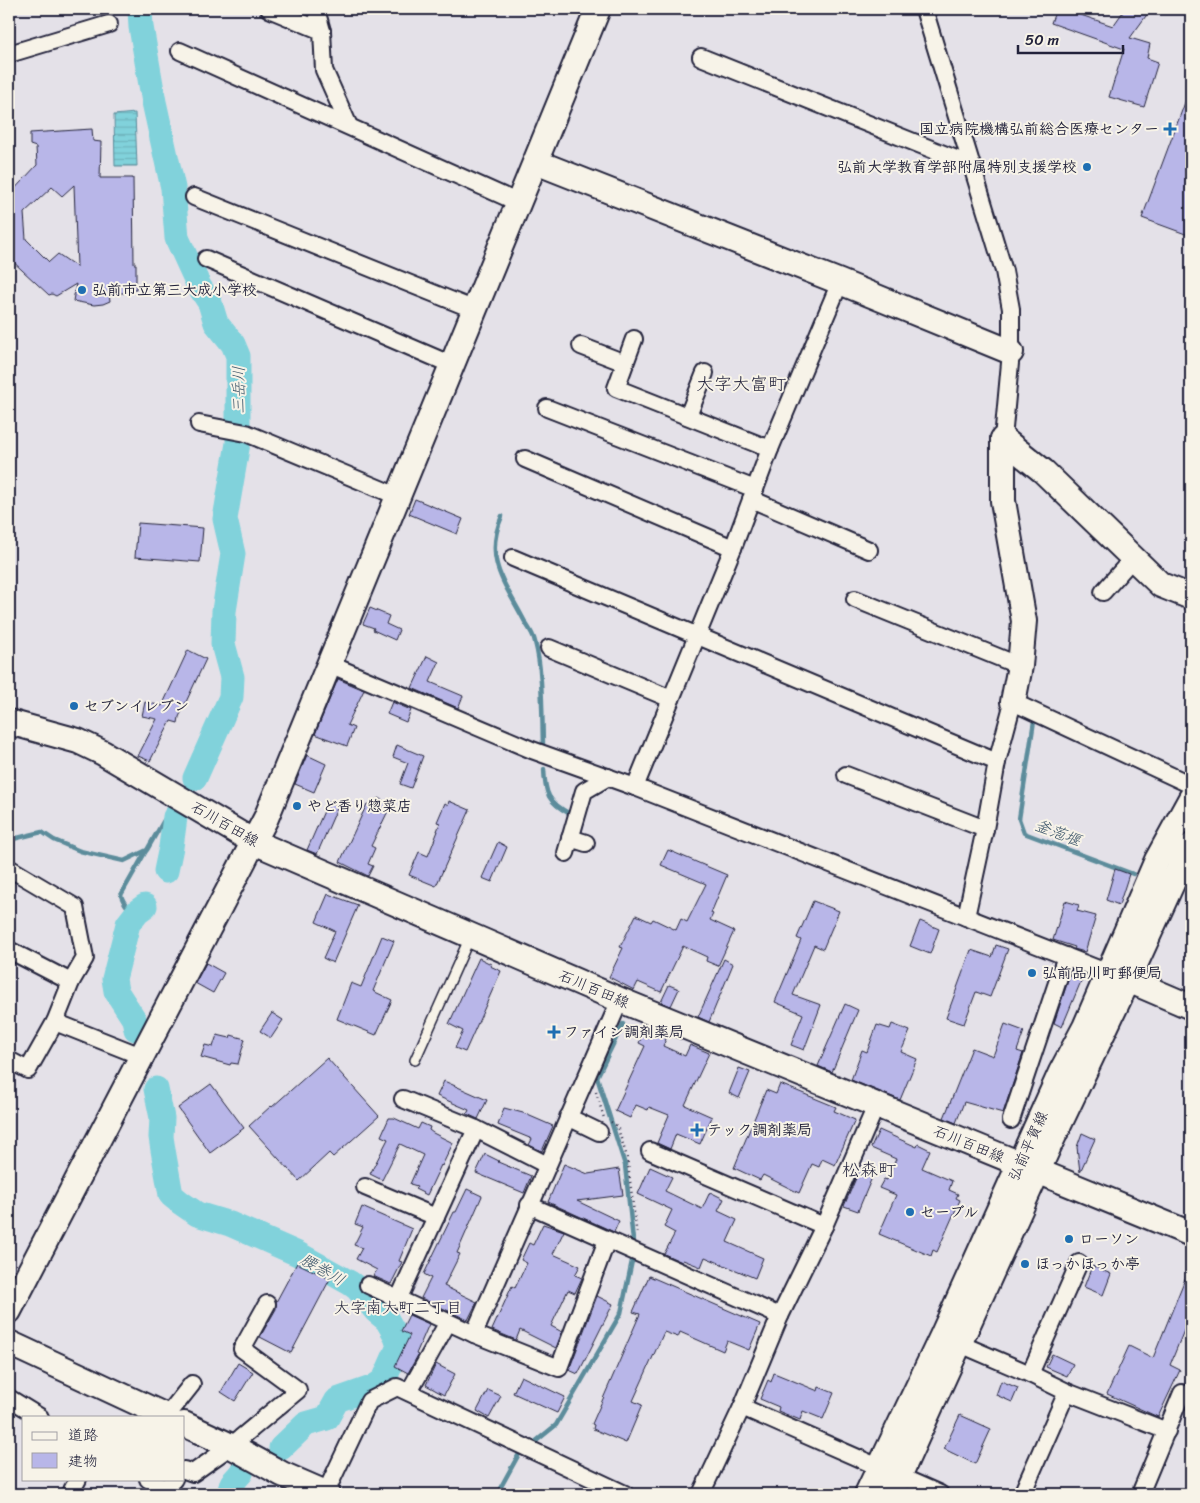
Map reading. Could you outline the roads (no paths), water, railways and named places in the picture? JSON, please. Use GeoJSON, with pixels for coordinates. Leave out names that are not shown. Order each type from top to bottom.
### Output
{"type":"FeatureCollection","features":[{"type":"Feature","properties":{"kind":"street"},"geometry":{"type":"LineString","coordinates":[[270,9],[322,31]]}},
{"type":"Feature","properties":{"kind":"street"},"geometry":{"type":"LineString","coordinates":[[316,9],[322,31],[324,70],[349,126]]}},
{"type":"Feature","properties":{"kind":"street"},"geometry":{"type":"LineString","coordinates":[[11,1300],[142,1056],[266,818],[598,9]]}},
{"type":"Feature","properties":{"kind":"street"},"geometry":{"type":"LineString","coordinates":[[924,9],[1004,271],[1011,309],[1010,352],[1003,439],[1004,501],[1011,554],[1024,620],[1020,666],[1013,702],[997,762],[966,917]]}},
{"type":"Feature","properties":{"kind":"street"},"geometry":{"type":"LineString","coordinates":[[9,54],[109,24]]}},
{"type":"Feature","properties":{"kind":"street"},"geometry":{"type":"LineString","coordinates":[[180,51],[519,203]]}},
{"type":"Feature","properties":{"kind":"street"},"geometry":{"type":"LineString","coordinates":[[701,57],[971,165]]}},
{"type":"Feature","properties":{"kind":"street"},"geometry":{"type":"LineString","coordinates":[[536,162],[840,282],[1010,352]]}},
{"type":"Feature","properties":{"kind":"street"},"geometry":{"type":"LineString","coordinates":[[194,198],[475,310]]}},
{"type":"Feature","properties":{"kind":"street"},"geometry":{"type":"LineString","coordinates":[[206,259],[452,365]]}},
{"type":"Feature","properties":{"kind":"street"},"geometry":{"type":"LineString","coordinates":[[635,787],[733,548],[770,449],[840,282]]}},
{"type":"Feature","properties":{"kind":"street"},"geometry":{"type":"LineString","coordinates":[[634,339],[616,388],[770,449]]}},
{"type":"Feature","properties":{"kind":"street"},"geometry":{"type":"LineString","coordinates":[[581,346],[625,363]]}},
{"type":"Feature","properties":{"kind":"street"},"geometry":{"type":"LineString","coordinates":[[688,416],[705,373]]}},
{"type":"Feature","properties":{"kind":"street"},"geometry":{"type":"LineString","coordinates":[[547,408],[753,494],[869,550]]}},
{"type":"Feature","properties":{"kind":"street"},"geometry":{"type":"LineString","coordinates":[[199,424],[239,431],[398,496]]}},
{"type":"Feature","properties":{"kind":"street"},"geometry":{"type":"LineString","coordinates":[[1003,439],[1043,471],[1161,584],[1191,597]]}},
{"type":"Feature","properties":{"kind":"street"},"geometry":{"type":"LineString","coordinates":[[525,459],[733,548]]}},
{"type":"Feature","properties":{"kind":"street"},"geometry":{"type":"LineString","coordinates":[[513,558],[997,762]]}},
{"type":"Feature","properties":{"kind":"street"},"geometry":{"type":"LineString","coordinates":[[1103,592],[1133,558]]}},
{"type":"Feature","properties":{"kind":"street"},"geometry":{"type":"LineString","coordinates":[[855,598],[1020,666]]}},
{"type":"Feature","properties":{"kind":"street"},"geometry":{"type":"LineString","coordinates":[[549,648],[671,699]]}},
{"type":"Feature","properties":{"kind":"street"},"geometry":{"type":"LineString","coordinates":[[329,664],[532,750],[635,787],[1118,976],[1191,1007]]}},
{"type":"Feature","properties":{"kind":"street"},"geometry":{"type":"LineString","coordinates":[[1013,702],[1191,785]]}},
{"type":"Feature","properties":{"kind":"street","name":"石川百田線"},"geometry":{"type":"LineString","coordinates":[[9,722],[78,741],[103,753],[254,842],[620,1000],[1191,1234]]}},
{"type":"Feature","properties":{"kind":"street"},"geometry":{"type":"LineString","coordinates":[[846,775],[985,829]]}},
{"type":"Feature","properties":{"kind":"street"},"geometry":{"type":"LineString","coordinates":[[574,845],[584,791],[608,777]]}},
{"type":"Feature","properties":{"kind":"street","name":"弘前平賀線"},"geometry":{"type":"LineString","coordinates":[[1118,976],[1157,860],[1191,798]]}},
{"type":"Feature","properties":{"kind":"street","name":"弘前平賀線"},"geometry":{"type":"LineString","coordinates":[[867,1494],[890,1479],[951,1340],[1118,976],[1191,846]]}},
{"type":"Feature","properties":{"kind":"street"},"geometry":{"type":"LineString","coordinates":[[9,868],[75,906],[85,958],[71,982],[55,1022],[28,1070],[9,1060]]}},
{"type":"Feature","properties":{"kind":"street"},"geometry":{"type":"LineString","coordinates":[[9,950],[71,982]]}},
{"type":"Feature","properties":{"kind":"street"},"geometry":{"type":"LineString","coordinates":[[1011,1120],[1066,956]]}},
{"type":"Feature","properties":{"kind":"street"},"geometry":{"type":"LineString","coordinates":[[474,1334],[620,1000]]}},
{"type":"Feature","properties":{"kind":"street"},"geometry":{"type":"LineString","coordinates":[[55,1022],[142,1056]]}},
{"type":"Feature","properties":{"kind":"street"},"geometry":{"type":"LineString","coordinates":[[403,1099],[476,1129],[547,1165]]}},
{"type":"Feature","properties":{"kind":"street"},"geometry":{"type":"LineString","coordinates":[[701,1494],[742,1408],[780,1316],[824,1226],[876,1106]]}},
{"type":"Feature","properties":{"kind":"street"},"geometry":{"type":"LineString","coordinates":[[568,1118],[601,1125]]}},
{"type":"Feature","properties":{"kind":"street"},"geometry":{"type":"LineString","coordinates":[[398,1300],[476,1129]]}},
{"type":"Feature","properties":{"kind":"street"},"geometry":{"type":"LineString","coordinates":[[650,1151],[824,1226]]}},
{"type":"Feature","properties":{"kind":"street"},"geometry":{"type":"LineString","coordinates":[[365,1187],[436,1217]]}},
{"type":"Feature","properties":{"kind":"street"},"geometry":{"type":"LineString","coordinates":[[529,1205],[780,1316]]}},
{"type":"Feature","properties":{"kind":"street"},"geometry":{"type":"LineString","coordinates":[[368,1285],[474,1334],[558,1368],[607,1240]]}},
{"type":"Feature","properties":{"kind":"street"},"geometry":{"type":"LineString","coordinates":[[1030,1374],[1079,1263]]}},
{"type":"Feature","properties":{"kind":"street"},"geometry":{"type":"LineString","coordinates":[[185,1470],[193,1473],[231,1446],[298,1390],[242,1349],[267,1304]]}},
{"type":"Feature","properties":{"kind":"street"},"geometry":{"type":"LineString","coordinates":[[410,1392],[448,1322]]}},
{"type":"Feature","properties":{"kind":"street"},"geometry":{"type":"LineString","coordinates":[[951,1340],[1067,1392],[1167,1431]]}},
{"type":"Feature","properties":{"kind":"street"},"geometry":{"type":"LineString","coordinates":[[9,1343],[167,1416]]}},
{"type":"Feature","properties":{"kind":"street"},"geometry":{"type":"LineString","coordinates":[[172,1416],[192,1384]]}},
{"type":"Feature","properties":{"kind":"street"},"geometry":{"type":"LineString","coordinates":[[185,1425],[231,1446],[282,1474],[326,1494],[370,1401],[397,1387],[625,1494]]}},
{"type":"Feature","properties":{"kind":"street"},"geometry":{"type":"LineString","coordinates":[[1022,1494],[1067,1392]]}},
{"type":"Feature","properties":{"kind":"street"},"geometry":{"type":"LineString","coordinates":[[1140,1494],[1182,1393],[1191,1396]]}},
{"type":"Feature","properties":{"kind":"street"},"geometry":{"type":"LineString","coordinates":[[9,1398],[38,1416]]}},
{"type":"Feature","properties":{"kind":"street"},"geometry":{"type":"LineString","coordinates":[[742,1408],[890,1479],[940,1494]]}},
{"type":"Feature","properties":{"kind":"street"},"geometry":{"type":"LineString","coordinates":[[70,1494],[77,1480]]}},
{"type":"Feature","properties":{"kind":"street"},"geometry":{"type":"LineString","coordinates":[[150,1480],[165,1489],[173,1480]]}},
{"type":"Feature","properties":{"kind":"lane"},"geometry":{"type":"LineString","coordinates":[[415,1060],[471,935]]}},
{"type":"Feature","properties":{"kind":"water"},"geometry":{"type":"Polygon","coordinates":[[[135,113],[137,166],[115,166],[114,115],[135,113]]]}},
{"type":"Feature","properties":{"kind":"waterway","name":"三岳川"},"geometry":{"type":"LineString","coordinates":[[140,9],[141,27],[154,102],[173,188],[177,238],[199,286],[210,303],[216,323],[233,344],[238,356],[238,443],[225,519],[233,554],[224,611],[223,644],[232,677],[231,697],[195,778]]}},
{"type":"Feature","properties":{"kind":"waterway"},"geometry":{"type":"LineString","coordinates":[[502,516],[495,546],[496,559],[504,583],[531,632],[538,653],[541,679],[543,745]]}},
{"type":"Feature","properties":{"kind":"waterway","name":"釜萢堰"},"geometry":{"type":"LineString","coordinates":[[1034,721],[1019,819],[1024,833],[1133,874]]}},
{"type":"Feature","properties":{"kind":"waterway"},"geometry":{"type":"LineString","coordinates":[[544,769],[545,785],[549,796],[552,801],[570,814]]}},
{"type":"Feature","properties":{"kind":"waterway","name":"腰巻川"},"geometry":{"type":"LineString","coordinates":[[166,871],[175,817]]}},
{"type":"Feature","properties":{"kind":"waterway"},"geometry":{"type":"LineString","coordinates":[[9,840],[42,832],[54,840],[80,851],[124,861],[147,850],[164,820]]}},
{"type":"Feature","properties":{"kind":"waterway"},"geometry":{"type":"LineString","coordinates":[[133,916],[121,895],[146,851]]}},
{"type":"Feature","properties":{"kind":"waterway","name":"腰巻川"},"geometry":{"type":"LineString","coordinates":[[136,1029],[134,1019],[116,991],[114,979],[128,924],[138,911],[145,906]]}},
{"type":"Feature","properties":{"kind":"waterway"},"geometry":{"type":"LineString","coordinates":[[623,1024],[597,1077],[625,1165],[633,1240]]}},
{"type":"Feature","properties":{"kind":"waterway","name":"腰巻川"},"geometry":{"type":"LineString","coordinates":[[156,1089],[162,1118],[161,1137],[171,1195],[197,1214],[230,1224],[298,1254],[350,1283],[387,1320],[395,1334],[399,1346],[384,1380],[374,1387],[337,1400],[327,1418],[306,1424],[281,1448]]}},
{"type":"Feature","properties":{"kind":"waterway"},"geometry":{"type":"LineString","coordinates":[[535,1442],[556,1425],[621,1313],[632,1261]]}},
{"type":"Feature","properties":{"kind":"waterway"},"geometry":{"type":"LineString","coordinates":[[497,1494],[519,1454]]}},
{"type":"Feature","properties":{"kind":"waterway","name":"腰巻川"},"geometry":{"type":"LineString","coordinates":[[229,1494],[232,1483],[241,1473]]}},
{"type":"Feature","properties":{"kind":"place","name":"国立病院機構弘前総合医療センター"},"geometry":{"type":"Point","coordinates":[1170,129]}},
{"type":"Feature","properties":{"kind":"place","name":"弘前大学教育学部附属特別支援学校"},"geometry":{"type":"Point","coordinates":[1087,167]}},
{"type":"Feature","properties":{"kind":"place","name":"弘前市立第三大成小学校"},"geometry":{"type":"Point","coordinates":[82,290]}},
{"type":"Feature","properties":{"kind":"place","name":"セブンイレブン"},"geometry":{"type":"Point","coordinates":[74,706]}},
{"type":"Feature","properties":{"kind":"place","name":"やど香り惣菜店"},"geometry":{"type":"Point","coordinates":[297,806]}},
{"type":"Feature","properties":{"kind":"place","name":"弘前品川町郵便局"},"geometry":{"type":"Point","coordinates":[1032,973]}},
{"type":"Feature","properties":{"kind":"place","name":"ファイン調剤薬局"},"geometry":{"type":"Point","coordinates":[554,1032]}},
{"type":"Feature","properties":{"kind":"place","name":"テック調剤薬局"},"geometry":{"type":"Point","coordinates":[697,1130]}},
{"type":"Feature","properties":{"kind":"place","name":"セーブル"},"geometry":{"type":"Point","coordinates":[910,1212]}},
{"type":"Feature","properties":{"kind":"place","name":"ローソン"},"geometry":{"type":"Point","coordinates":[1069,1239]}},
{"type":"Feature","properties":{"kind":"place","name":"ほっかほっか亭"},"geometry":{"type":"Point","coordinates":[1025,1264]}},
{"type":"Feature","properties":{"kind":"district","name":"大字大富町"},"geometry":{"type":"Point","coordinates":[741,384]}},
{"type":"Feature","properties":{"kind":"district","name":"松森町"},"geometry":{"type":"Point","coordinates":[869,1170]}},
{"type":"Feature","properties":{"kind":"district","name":"大字南大町二丁目"},"geometry":{"type":"Point","coordinates":[398,1307]}}]}
